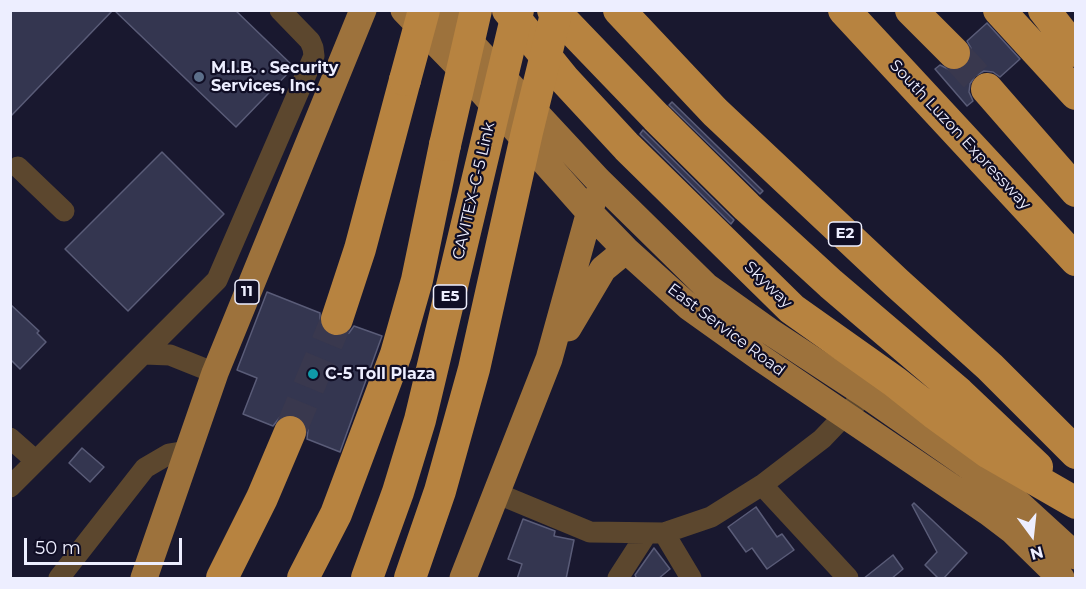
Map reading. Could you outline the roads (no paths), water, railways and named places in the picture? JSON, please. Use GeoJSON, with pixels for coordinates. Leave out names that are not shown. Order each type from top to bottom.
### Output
{"type":"FeatureCollection","features":[{"type":"Feature","properties":{"kind":"highway"},"geometry":{"type":"LineString","coordinates":[[337,319],[360,249],[424,10]]}},
{"type":"Feature","properties":{"kind":"highway"},"geometry":{"type":"LineString","coordinates":[[303,579],[336,514],[396,354],[417,280],[476,10]]}},
{"type":"Feature","properties":{"kind":"highway","name":"Skyway"},"geometry":{"type":"LineString","coordinates":[[508,10],[564,79],[627,147],[792,309],[895,382],[989,453],[1076,503]]}},
{"type":"Feature","properties":{"kind":"highway","name":"CAVITEX–C-5 Link"},"geometry":{"type":"LineString","coordinates":[[367,579],[398,492],[420,420],[518,10]]}},
{"type":"Feature","properties":{"kind":"highway","name":"Skyway"},"geometry":{"type":"LineString","coordinates":[[555,10],[656,117],[747,207],[831,284],[959,393],[1076,503]]}},
{"type":"Feature","properties":{"kind":"highway","name":"E5"},"geometry":{"type":"LineString","coordinates":[[410,579],[440,490],[474,369],[555,10]]}},
{"type":"Feature","properties":{"kind":"highway","name":"E2"},"geometry":{"type":"LineString","coordinates":[[619,10],[715,112],[990,367],[1076,453]]}},
{"type":"Feature","properties":{"kind":"highway","name":"South Luzon Expressway"},"geometry":{"type":"LineString","coordinates":[[844,10],[1076,260]]}},
{"type":"Feature","properties":{"kind":"highway"},"geometry":{"type":"LineString","coordinates":[[911,10],[954,53]]}},
{"type":"Feature","properties":{"kind":"highway"},"geometry":{"type":"LineString","coordinates":[[999,10],[1076,94]]}},
{"type":"Feature","properties":{"kind":"highway"},"geometry":{"type":"LineString","coordinates":[[1044,10],[1076,51]]}},
{"type":"Feature","properties":{"kind":"highway"},"geometry":{"type":"LineString","coordinates":[[987,89],[1076,191]]}},
{"type":"Feature","properties":{"kind":"highway"},"geometry":{"type":"LineString","coordinates":[[222,579],[262,498],[290,432]]}},
{"type":"Feature","properties":{"kind":"main road","name":"11"},"geometry":{"type":"LineString","coordinates":[[144,579],[215,373],[363,10]]}},
{"type":"Feature","properties":{"kind":"main road","name":"East Service Road"},"geometry":{"type":"LineString","coordinates":[[404,10],[470,78],[590,213],[626,250],[689,307],[759,357],[931,472],[1013,531],[1061,579]]}},
{"type":"Feature","properties":{"kind":"main road","name":"East Service Road"},"geometry":{"type":"LineString","coordinates":[[440,10],[598,180],[706,286],[769,332],[865,394],[1007,493],[1076,556]]}},
{"type":"Feature","properties":{"kind":"main road"},"geometry":{"type":"LineString","coordinates":[[463,579],[549,359],[598,180]]}},
{"type":"Feature","properties":{"kind":"main road"},"geometry":{"type":"LineString","coordinates":[[549,359],[603,269],[626,250]]}},
{"type":"Feature","properties":{"kind":"street"},"geometry":{"type":"LineString","coordinates":[[10,487],[217,280],[314,56],[310,41],[280,10]]}},
{"type":"Feature","properties":{"kind":"street"},"geometry":{"type":"LineString","coordinates":[[18,167],[64,211]]}},
{"type":"Feature","properties":{"kind":"street"},"geometry":{"type":"LineString","coordinates":[[144,354],[170,355],[215,373]]}},
{"type":"Feature","properties":{"kind":"street"},"geometry":{"type":"LineString","coordinates":[[496,492],[590,531],[655,533],[711,517],[762,485],[822,439],[865,394]]}},
{"type":"Feature","properties":{"kind":"street"},"geometry":{"type":"LineString","coordinates":[[10,438],[36,461]]}},
{"type":"Feature","properties":{"kind":"street"},"geometry":{"type":"LineString","coordinates":[[59,579],[145,468],[169,454],[187,451]]}},
{"type":"Feature","properties":{"kind":"street"},"geometry":{"type":"LineString","coordinates":[[762,485],[848,579]]}},
{"type":"Feature","properties":{"kind":"street"},"geometry":{"type":"LineString","coordinates":[[618,579],[655,533]]}},
{"type":"Feature","properties":{"kind":"street"},"geometry":{"type":"LineString","coordinates":[[655,533],[691,579]]}},
{"type":"Feature","properties":{"kind":"tunnel"},"geometry":{"type":"LineString","coordinates":[[954,53],[987,89]]}},
{"type":"Feature","properties":{"kind":"tunnel"},"geometry":{"type":"LineString","coordinates":[[290,432],[337,319]]}},
{"type":"Feature","properties":{"kind":"place","name":"M.I.B. . Security Services, Inc."},"geometry":{"type":"Point","coordinates":[199,77]}},
{"type":"Feature","properties":{"kind":"place","name":"C-5 Toll Plaza"},"geometry":{"type":"Point","coordinates":[313,374]}}]}
